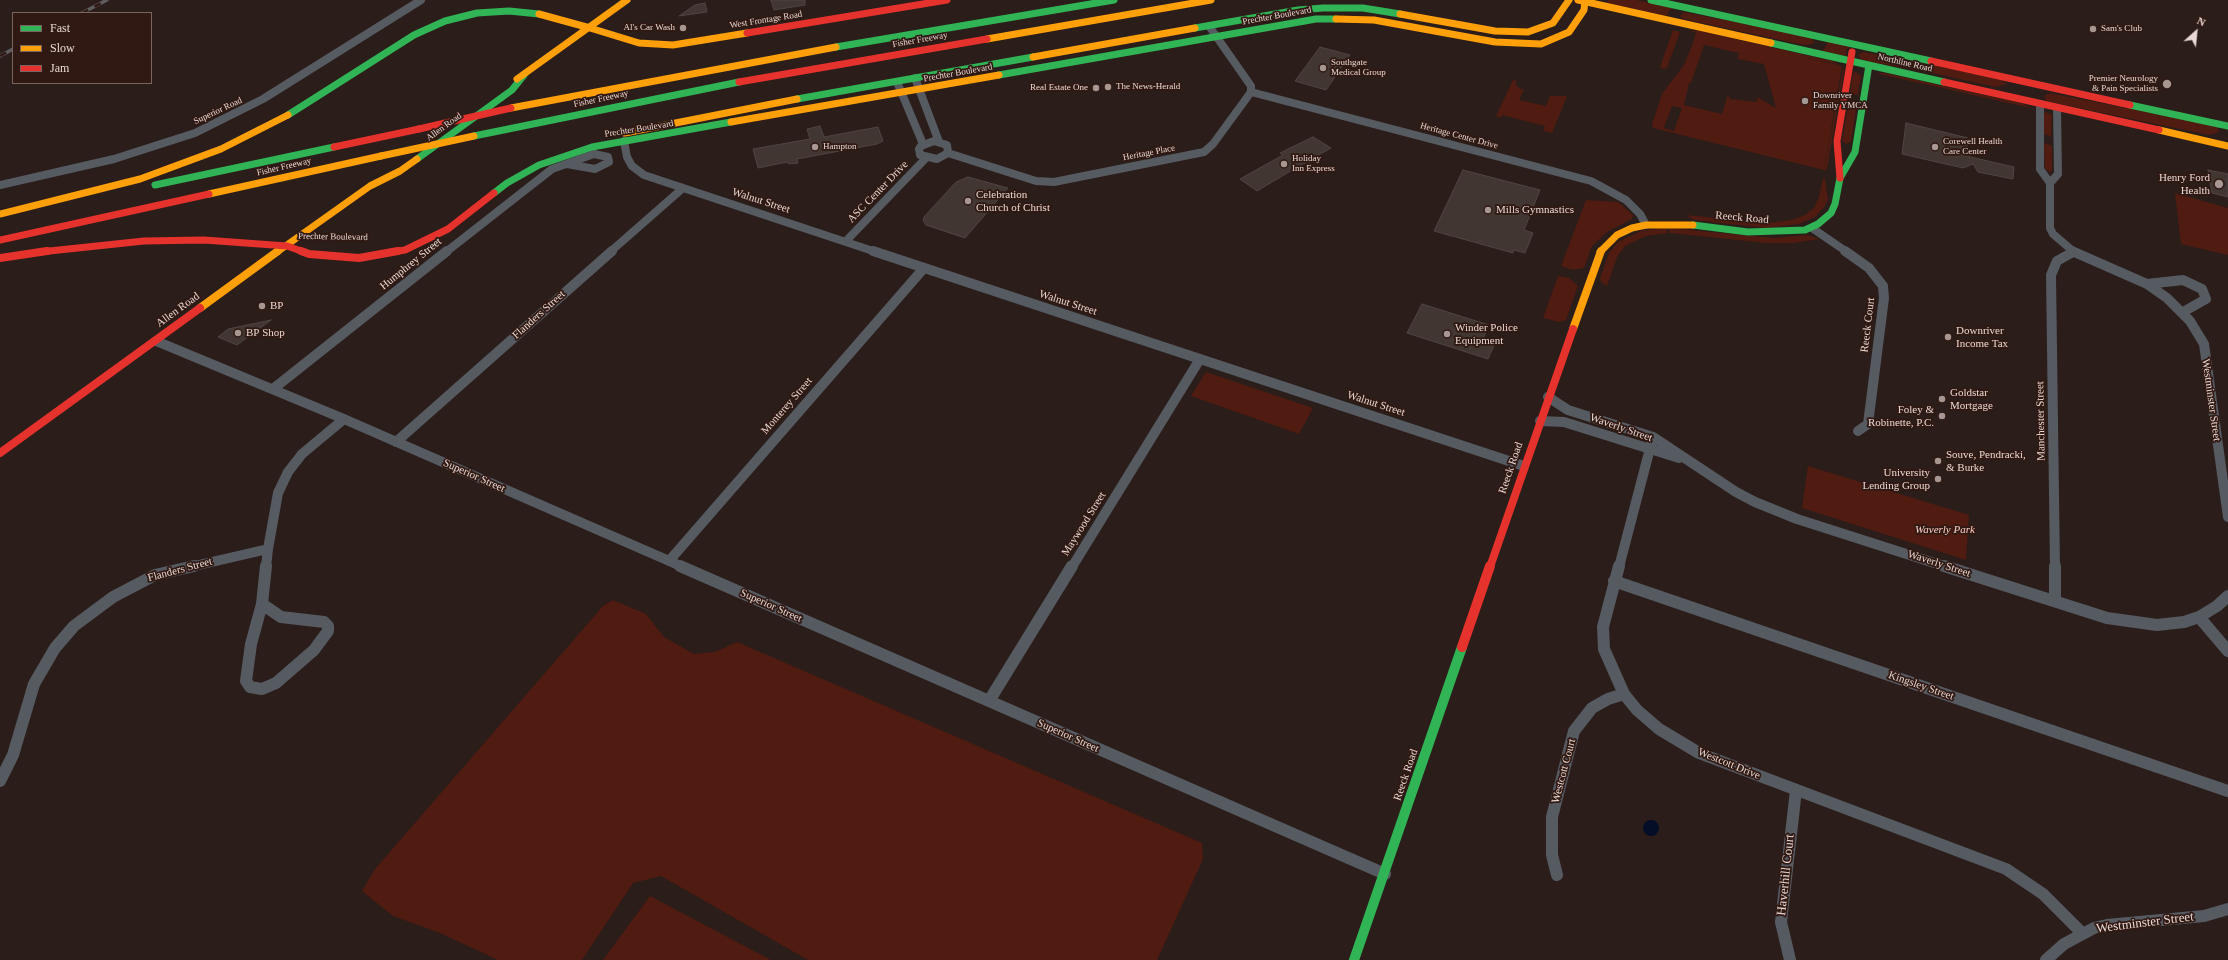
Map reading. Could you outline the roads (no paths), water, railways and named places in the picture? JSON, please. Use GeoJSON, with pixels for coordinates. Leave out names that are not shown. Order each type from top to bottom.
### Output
{"type":"FeatureCollection","features":[{"type":"Feature","properties":{"kind":"main road","name":"Allen Road"},"geometry":{"type":"LineString","coordinates":[[0,453],[370,186],[400,171],[512,90],[524,75],[627,0]]}},
{"type":"Feature","properties":{"kind":"main road","name":"West Frontage Road"},"geometry":{"type":"LineString","coordinates":[[0,214],[140,179],[221,150],[276,123],[414,35],[445,21],[477,13],[509,11],[543,15],[639,44],[665,45],[947,0]]}},
{"type":"Feature","properties":{"kind":"main road","name":"Fisher Freeway"},"geometry":{"type":"LineString","coordinates":[[0,218],[511,108],[772,58],[1114,0]]}},
{"type":"Feature","properties":{"kind":"main road","name":"Fisher Freeway"},"geometry":{"type":"LineString","coordinates":[[0,240],[474,136],[750,80],[1210,0]]}},
{"type":"Feature","properties":{"kind":"main road","name":"Prechter Boulevard"},"geometry":{"type":"LineString","coordinates":[[286,246],[370,248],[413,238],[441,223],[497,179],[546,153],[576,144],[753,107],[1149,36],[1323,8],[1376,10],[1495,31],[1528,32],[1553,23],[1569,0]]}},
{"type":"Feature","properties":{"kind":"main road","name":"Northline Road"},"geometry":{"type":"LineString","coordinates":[[1652,0],[2161,111],[2227,127]]}},
{"type":"Feature","properties":{"kind":"main road","name":"Prechter Boulevard"},"geometry":{"type":"LineString","coordinates":[[286,246],[309,254],[359,258],[405,250],[448,229],[507,183],[539,165],[592,147],[920,90],[1216,36],[1328,18],[1374,20],[1495,42],[1541,44],[1570,32],[1584,10],[1583,1]]}},
{"type":"Feature","properties":{"kind":"main road","name":"Northline Road"},"geometry":{"type":"LineString","coordinates":[[1583,1],[2228,146]]}},
{"type":"Feature","properties":{"kind":"main road"},"geometry":{"type":"LineString","coordinates":[[1323,8],[1331,12],[1328,18]]}},
{"type":"Feature","properties":{"kind":"main road"},"geometry":{"type":"LineString","coordinates":[[1673,21],[1673,16],[1678,10],[1767,28],[1784,29]]}},
{"type":"Feature","properties":{"kind":"main road"},"geometry":{"type":"LineString","coordinates":[[1455,35],[1450,28],[1458,25]]}},
{"type":"Feature","properties":{"kind":"main road"},"geometry":{"type":"LineString","coordinates":[[1697,26],[1729,29],[1810,47],[1820,46],[1818,36]]}},
{"type":"Feature","properties":{"kind":"main road"},"geometry":{"type":"LineString","coordinates":[[1106,56],[1115,51],[1158,41],[1149,36]]}},
{"type":"Feature","properties":{"kind":"main road"},"geometry":{"type":"LineString","coordinates":[[1850,61],[1853,50],[1862,46]]}},
{"type":"Feature","properties":{"kind":"main road"},"geometry":{"type":"LineString","coordinates":[[1054,53],[1050,56],[1049,60],[1059,65]]}},
{"type":"Feature","properties":{"kind":"main road","name":"Reeck Road"},"geometry":{"type":"LineString","coordinates":[[1354,960],[1598,255],[1606,244],[1618,234],[1632,228],[1646,225],[1681,224],[1764,232],[1794,232],[1812,228],[1824,220],[1831,213],[1835,204],[1840,178],[1837,141],[1850,61]]}},
{"type":"Feature","properties":{"kind":"main road","name":"Reeck Road"},"geometry":{"type":"LineString","coordinates":[[1840,178],[1855,152],[1869,65]]}},
{"type":"Feature","properties":{"kind":"main road"},"geometry":{"type":"LineString","coordinates":[[1882,68],[1915,71],[2005,91],[2014,88],[2016,80]]}},
{"type":"Feature","properties":{"kind":"main road"},"geometry":{"type":"LineString","coordinates":[[860,88],[865,94],[860,100]]}},
{"type":"Feature","properties":{"kind":"main road"},"geometry":{"type":"LineString","coordinates":[[2040,104],[2036,93],[2040,90],[2044,90],[2140,111],[2161,111]]}},
{"type":"Feature","properties":{"kind":"main road"},"geometry":{"type":"LineString","coordinates":[[806,98],[802,103],[802,106],[810,109]]}},
{"type":"Feature","properties":{"kind":"main road"},"geometry":{"type":"LineString","coordinates":[[1845,99],[1863,103]]}},
{"type":"Feature","properties":{"kind":"main road"},"geometry":{"type":"LineString","coordinates":[[753,107],[754,119]]}},
{"type":"Feature","properties":{"kind":"main road"},"geometry":{"type":"LineString","coordinates":[[2077,112],[2117,116],[2218,138],[2228,137]]}},
{"type":"Feature","properties":{"kind":"main road"},"geometry":{"type":"LineString","coordinates":[[0,258],[76,246],[144,241],[204,240],[286,246]]}},
{"type":"Feature","properties":{"kind":"street","name":"Superior Road"},"geometry":{"type":"LineString","coordinates":[[0,184],[114,159],[154,148],[200,130],[262,99],[421,0]]}},
{"type":"Feature","properties":{"kind":"street"},"geometry":{"type":"LineString","coordinates":[[1209,26],[1250,82],[1251,92]]}},
{"type":"Feature","properties":{"kind":"street"},"geometry":{"type":"LineString","coordinates":[[915,78],[939,142]]}},
{"type":"Feature","properties":{"kind":"street"},"geometry":{"type":"LineString","coordinates":[[897,82],[924,144]]}},
{"type":"Feature","properties":{"kind":"street","name":"Heritage Place"},"geometry":{"type":"LineString","coordinates":[[948,153],[1036,180],[1054,182],[1192,155],[1204,152],[1213,144],[1251,92]]}},
{"type":"Feature","properties":{"kind":"street","name":"Heritage Center Drive"},"geometry":{"type":"LineString","coordinates":[[1251,92],[1591,181],[1626,200],[1640,214],[1646,225]]}},
{"type":"Feature","properties":{"kind":"street","name":"Westminster Street"},"geometry":{"type":"LineString","coordinates":[[2040,104],[2058,174],[2050,183]]}},
{"type":"Feature","properties":{"kind":"street","name":"Westminster Street"},"geometry":{"type":"LineString","coordinates":[[2057,108],[2040,169],[2050,183],[2050,228],[2058,240],[2073,252],[2147,284],[2183,312],[2197,329],[2204,344],[2228,517]]}},
{"type":"Feature","properties":{"kind":"street","name":"Walnut Street"},"geometry":{"type":"LineString","coordinates":[[624,142],[628,161],[638,171],[683,188],[1524,466]]}},
{"type":"Feature","properties":{"kind":"street"},"geometry":{"type":"LineString","coordinates":[[939,142],[948,147],[948,153],[937,159],[926,158],[919,152],[924,144],[939,142]]}},
{"type":"Feature","properties":{"kind":"street","name":"ASC Center Drive"},"geometry":{"type":"LineString","coordinates":[[846,241],[926,158]]}},
{"type":"Feature","properties":{"kind":"street","name":"Humphrey Street"},"geometry":{"type":"LineString","coordinates":[[273,389],[533,182],[552,169],[567,164]]}},
{"type":"Feature","properties":{"kind":"street","name":"Flanders Street"},"geometry":{"type":"LineString","coordinates":[[396,442],[683,188]]}},
{"type":"Feature","properties":{"kind":"street","name":"Reeck Court"},"geometry":{"type":"LineString","coordinates":[[1812,228],[1869,268],[1883,286],[1884,298],[1868,424],[1858,431]]}},
{"type":"Feature","properties":{"kind":"street","name":"Manchester Street"},"geometry":{"type":"LineString","coordinates":[[2055,601],[2051,275],[2057,261],[2073,252]]}},
{"type":"Feature","properties":{"kind":"street","name":"Monterey Street"},"geometry":{"type":"LineString","coordinates":[[669,561],[924,268]]}},
{"type":"Feature","properties":{"kind":"street","name":"Westminster Street"},"geometry":{"type":"LineString","coordinates":[[2147,284],[2183,280],[2202,289],[2206,299],[2183,312]]}},
{"type":"Feature","properties":{"kind":"street","name":"Superior Street"},"geometry":{"type":"LineString","coordinates":[[156,341],[344,419],[1384,874]]}},
{"type":"Feature","properties":{"kind":"street","name":"Maywood Street"},"geometry":{"type":"LineString","coordinates":[[989,701],[1200,360]]}},
{"type":"Feature","properties":{"kind":"street","name":"Waverly Street"},"geometry":{"type":"LineString","coordinates":[[1548,398],[1568,410],[1652,437],[1693,462],[1736,492],[1781,513],[2107,618],[2137,624],[2170,624],[2198,617]]}},
{"type":"Feature","properties":{"kind":"street"},"geometry":{"type":"LineString","coordinates":[[262,604],[281,618],[324,622],[328,626],[328,631],[314,650],[290,672],[276,684],[262,689],[250,687],[246,681],[251,644],[262,604],[268,548],[278,493],[288,472],[302,454],[344,419]]}},
{"type":"Feature","properties":{"kind":"street","name":"Waverly Street"},"geometry":{"type":"LineString","coordinates":[[1540,421],[1564,422],[1650,450],[1693,462]]}},
{"type":"Feature","properties":{"kind":"street","name":"Westcott Drive"},"geometry":{"type":"LineString","coordinates":[[1652,437],[1650,450],[1604,617],[1603,638],[1609,664],[1624,694],[1637,710],[1660,729],[1682,744],[1796,790],[2006,870],[2043,894],[2082,934]]}},
{"type":"Feature","properties":{"kind":"street","name":"Flanders Street"},"geometry":{"type":"LineString","coordinates":[[0,780],[13,755],[34,684],[55,648],[81,620],[113,597],[155,575],[268,548]]}},
{"type":"Feature","properties":{"kind":"street","name":"Kingsley Street"},"geometry":{"type":"LineString","coordinates":[[1614,580],[2228,791]]}},
{"type":"Feature","properties":{"kind":"street"},"geometry":{"type":"LineString","coordinates":[[2228,596],[2217,606],[2198,617],[2228,651]]}},
{"type":"Feature","properties":{"kind":"street","name":"Westcott Court"},"geometry":{"type":"LineString","coordinates":[[1557,875],[1552,855],[1552,817],[1574,731],[1582,718],[1592,708],[1608,699],[1624,694]]}},
{"type":"Feature","properties":{"kind":"street","name":"Haverhill Court"},"geometry":{"type":"LineString","coordinates":[[1790,960],[1781,922],[1796,790]]}},
{"type":"Feature","properties":{"kind":"street","name":"Westminster Street"},"geometry":{"type":"LineString","coordinates":[[2046,960],[2064,944],[2082,934],[2107,925],[2204,916],[2227,910]]}},
{"type":"Feature","properties":{"kind":"water"},"geometry":{"type":"Polygon","coordinates":[[[1651,820],[1658,825],[1659,828],[1654,835],[1651,836],[1644,831],[1643,828],[1648,821],[1651,820]]]}},
{"type":"Feature","properties":{"kind":"railway"},"geometry":{"type":"LineString","coordinates":[[84,12],[107,0]]}},
{"type":"Feature","properties":{"kind":"railway"},"geometry":{"type":"LineString","coordinates":[[0,56],[12,50]]}},
{"type":"Feature","properties":{"kind":"place","name":"Al's Car Wash"},"geometry":{"type":"Point","coordinates":[683,28]}},
{"type":"Feature","properties":{"kind":"place","name":"Sam's Club"},"geometry":{"type":"Point","coordinates":[2093,29]}},
{"type":"Feature","properties":{"kind":"place","name":"Southgate Medical Group"},"geometry":{"type":"Point","coordinates":[1323,68]}},
{"type":"Feature","properties":{"kind":"place","name":"Premier Neurology & Pain Specialists"},"geometry":{"type":"Point","coordinates":[2167,84]}},
{"type":"Feature","properties":{"kind":"place","name":"The News-Herald"},"geometry":{"type":"Point","coordinates":[1108,87]}},
{"type":"Feature","properties":{"kind":"place","name":"Real Estate One"},"geometry":{"type":"Point","coordinates":[1096,88]}},
{"type":"Feature","properties":{"kind":"place","name":"Downriver Family YMCA"},"geometry":{"type":"Point","coordinates":[1805,101]}},
{"type":"Feature","properties":{"kind":"place","name":"Hampton"},"geometry":{"type":"Point","coordinates":[815,147]}},
{"type":"Feature","properties":{"kind":"place","name":"Corewell Health Care Center"},"geometry":{"type":"Point","coordinates":[1935,147]}},
{"type":"Feature","properties":{"kind":"place","name":"Holiday Inn Express"},"geometry":{"type":"Point","coordinates":[1284,164]}},
{"type":"Feature","properties":{"kind":"place","name":"Henry Ford Health"},"geometry":{"type":"Point","coordinates":[2219,184]}},
{"type":"Feature","properties":{"kind":"place","name":"Celebration Church of Christ"},"geometry":{"type":"Point","coordinates":[968,201]}},
{"type":"Feature","properties":{"kind":"place","name":"Mills Gymnastics"},"geometry":{"type":"Point","coordinates":[1488,210]}},
{"type":"Feature","properties":{"kind":"place","name":"BP"},"geometry":{"type":"Point","coordinates":[262,306]}},
{"type":"Feature","properties":{"kind":"place","name":"BP Shop"},"geometry":{"type":"Point","coordinates":[238,333]}},
{"type":"Feature","properties":{"kind":"place","name":"Winder Police Equipment"},"geometry":{"type":"Point","coordinates":[1447,334]}},
{"type":"Feature","properties":{"kind":"place","name":"Downriver Income Tax"},"geometry":{"type":"Point","coordinates":[1948,337]}},
{"type":"Feature","properties":{"kind":"place","name":"Goldstar Mortgage"},"geometry":{"type":"Point","coordinates":[1942,399]}},
{"type":"Feature","properties":{"kind":"place","name":"Foley & Robinette, P.C."},"geometry":{"type":"Point","coordinates":[1942,416]}},
{"type":"Feature","properties":{"kind":"place","name":"Souve, Pendracki, & Burke"},"geometry":{"type":"Point","coordinates":[1938,461]}},
{"type":"Feature","properties":{"kind":"place","name":"University Lending Group"},"geometry":{"type":"Point","coordinates":[1938,479]}},
{"type":"Feature","properties":{"kind":"park label","name":"Waverly Park"},"geometry":{"type":"Point","coordinates":[1945,530]}}]}
